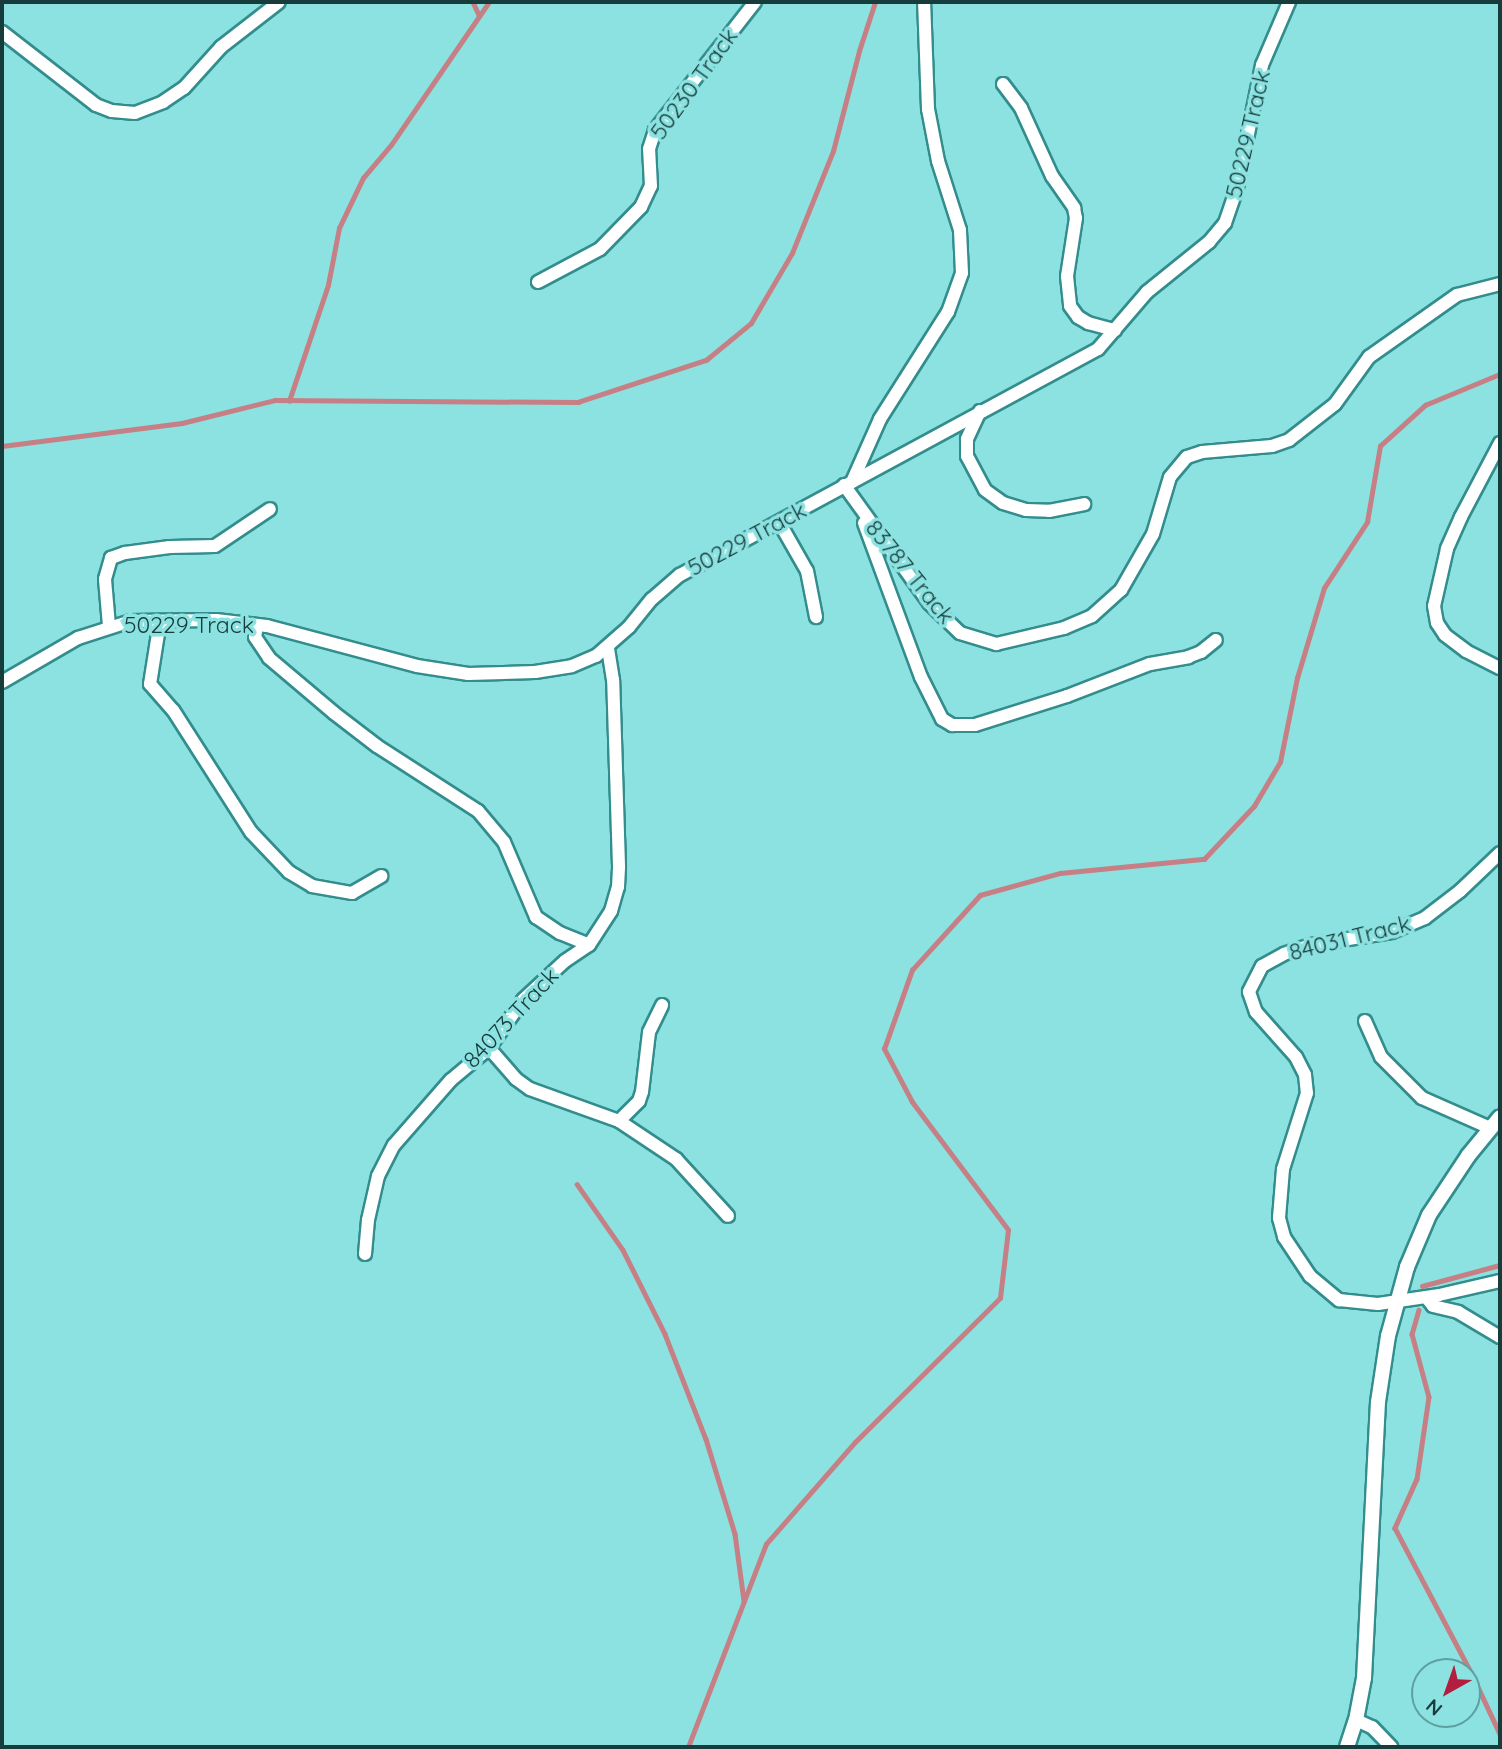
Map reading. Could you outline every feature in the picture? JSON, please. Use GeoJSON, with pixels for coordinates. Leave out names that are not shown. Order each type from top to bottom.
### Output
{"type":"FeatureCollection","features":[{"type":"Feature","properties":{"kind":"street"},"geometry":{"type":"LineString","coordinates":[[2,32],[96,105],[112,111],[135,113],[163,102],[184,88],[221,47],[279,2]]}},
{"type":"Feature","properties":{"kind":"street","name":"50230 Track"},"geometry":{"type":"LineString","coordinates":[[538,282],[600,249],[641,206],[651,186],[649,149],[655,130],[755,2]]}},
{"type":"Feature","properties":{"kind":"street"},"geometry":{"type":"LineString","coordinates":[[848,484],[880,419],[948,312],[962,273],[960,230],[938,161],[928,109],[924,2]]}},
{"type":"Feature","properties":{"kind":"street","name":"50229 Track"},"geometry":{"type":"LineString","coordinates":[[2,682],[78,638],[131,621],[216,620],[257,625],[417,666],[468,674],[536,672],[572,666],[608,648],[680,575],[980,411],[1091,355],[1147,292],[1209,242],[1225,223],[1239,180],[1262,65],[1289,2]]}},
{"type":"Feature","properties":{"kind":"street"},"geometry":{"type":"LineString","coordinates":[[1003,83],[1021,108],[1052,176],[1074,208],[1076,218],[1067,276],[1070,306],[1078,317],[1088,323],[1115,330]]}},
{"type":"Feature","properties":{"kind":"street","name":"83787 Track"},"geometry":{"type":"LineString","coordinates":[[848,484],[858,507],[929,603],[960,633],[996,644],[1065,628],[1092,616],[1122,590],[1153,534],[1170,477],[1187,457],[1202,452],[1272,446],[1289,440],[1317,421],[1335,404],[1369,357],[1457,295],[1500,284]]}},
{"type":"Feature","properties":{"kind":"street"},"geometry":{"type":"LineString","coordinates":[[980,411],[967,439],[967,456],[985,490],[1003,503],[1026,510],[1048,511],[1084,504]]}},
{"type":"Feature","properties":{"kind":"street"},"geometry":{"type":"LineString","coordinates":[[1500,443],[1447,549],[1434,606],[1437,622],[1445,635],[1466,651],[1500,668]]}},
{"type":"Feature","properties":{"kind":"street"},"geometry":{"type":"LineString","coordinates":[[858,507],[921,677],[942,719],[952,725],[965,727],[986,722],[1067,696],[1150,664],[1188,657],[1201,652],[1216,640]]}},
{"type":"Feature","properties":{"kind":"street"},"geometry":{"type":"LineString","coordinates":[[109,626],[105,579],[111,558],[125,553],[170,547],[215,546],[270,509]]}},
{"type":"Feature","properties":{"kind":"street"},"geometry":{"type":"LineString","coordinates":[[779,522],[807,571],[816,617]]}},
{"type":"Feature","properties":{"kind":"street"},"geometry":{"type":"LineString","coordinates":[[159,621],[150,684],[179,719],[251,832],[289,872],[312,886],[352,893],[381,876]]}},
{"type":"Feature","properties":{"kind":"street"},"geometry":{"type":"LineString","coordinates":[[257,625],[255,637],[269,658],[334,713],[377,746],[478,811],[504,842],[536,917],[560,933],[589,945]]}},
{"type":"Feature","properties":{"kind":"street","name":"84073 Track"},"geometry":{"type":"LineString","coordinates":[[365,1254],[368,1220],[378,1176],[386,1158],[416,1118],[451,1080],[489,1048],[523,1000],[565,961],[589,945],[611,911],[618,887],[613,680],[608,648]]}},
{"type":"Feature","properties":{"kind":"street","name":"84031 Track"},"geometry":{"type":"LineString","coordinates":[[1500,853],[1461,891],[1425,918],[1392,932],[1311,945],[1284,954],[1262,966],[1249,992],[1256,1012],[1296,1057],[1307,1084],[1304,1112],[1283,1169],[1279,1218],[1284,1237],[1310,1276],[1339,1300],[1378,1304],[1500,1281]]}},
{"type":"Feature","properties":{"kind":"street"},"geometry":{"type":"LineString","coordinates":[[618,1121],[639,1101],[649,1032],[662,1005]]}},
{"type":"Feature","properties":{"kind":"street"},"geometry":{"type":"LineString","coordinates":[[1347,1747],[1356,1720],[1367,1651],[1378,1402],[1388,1336],[1407,1268],[1429,1215],[1468,1156],[1495,1123],[1422,1098],[1381,1057],[1365,1021]]}},
{"type":"Feature","properties":{"kind":"street"},"geometry":{"type":"LineString","coordinates":[[489,1048],[516,1079],[530,1089],[618,1121],[676,1159],[728,1216]]}},
{"type":"Feature","properties":{"kind":"street"},"geometry":{"type":"LineString","coordinates":[[1426,1297],[1433,1306],[1458,1312],[1500,1337]]}},
{"type":"Feature","properties":{"kind":"street"},"geometry":{"type":"LineString","coordinates":[[1356,1720],[1372,1727],[1391,1747]]}},
{"type":"Feature","properties":{"kind":"waterway"},"geometry":{"type":"LineString","coordinates":[[473,2],[479,15]]}},
{"type":"Feature","properties":{"kind":"waterway"},"geometry":{"type":"LineString","coordinates":[[289,401],[328,285],[339,228],[363,178],[391,145],[489,2]]}},
{"type":"Feature","properties":{"kind":"waterway"},"geometry":{"type":"LineString","coordinates":[[2,446],[182,423],[275,400],[578,402],[706,360],[751,323],[792,253],[833,151],[859,51],[875,2]]}},
{"type":"Feature","properties":{"kind":"waterway"},"geometry":{"type":"LineString","coordinates":[[688,1747],[766,1544],[855,1442],[1000,1298],[1008,1230],[912,1102],[884,1049],[912,970],[980,895],[1060,873],[1204,859],[1254,806],[1280,762],[1297,678],[1324,588],[1367,522],[1380,446],[1425,405],[1500,374]]}},
{"type":"Feature","properties":{"kind":"waterway"},"geometry":{"type":"LineString","coordinates":[[577,1184],[623,1250],[665,1334],[706,1439],[735,1534],[744,1601]]}},
{"type":"Feature","properties":{"kind":"waterway"},"geometry":{"type":"LineString","coordinates":[[1422,1286],[1500,1265]]}},
{"type":"Feature","properties":{"kind":"waterway"},"geometry":{"type":"LineString","coordinates":[[1419,1310],[1412,1334],[1429,1397],[1417,1479],[1395,1528],[1471,1672],[1500,1734]]}}]}
